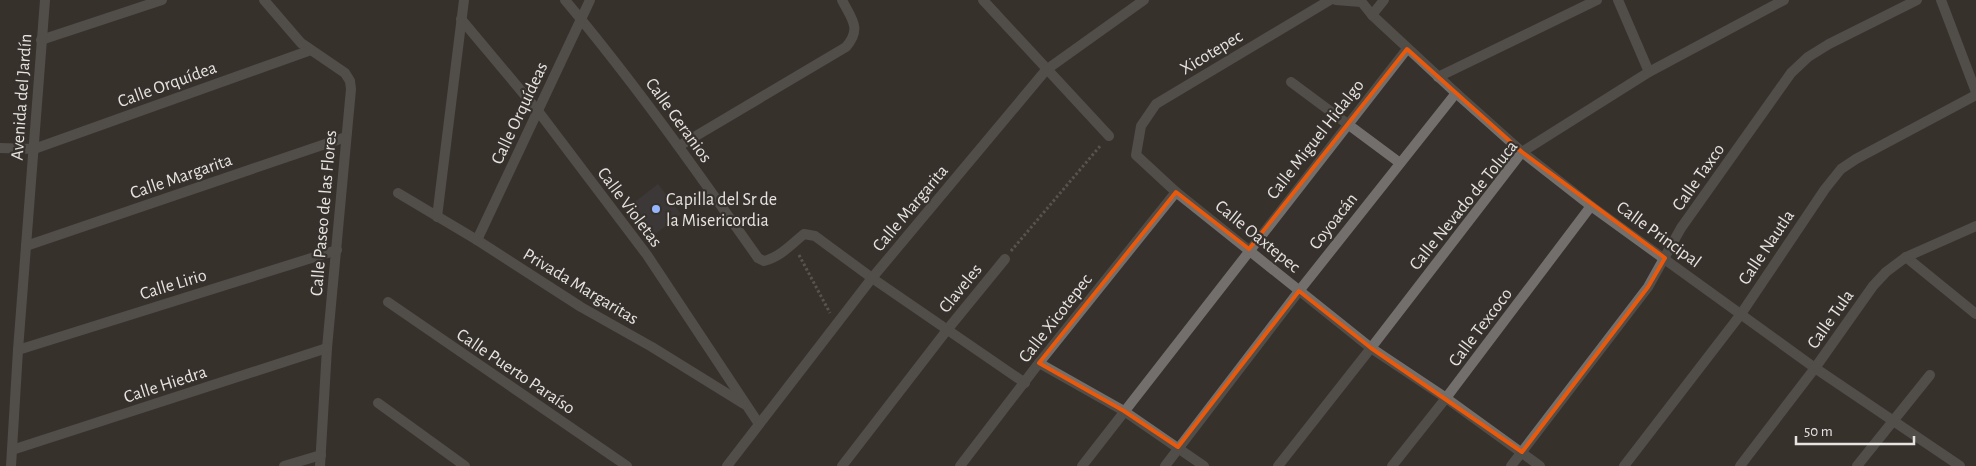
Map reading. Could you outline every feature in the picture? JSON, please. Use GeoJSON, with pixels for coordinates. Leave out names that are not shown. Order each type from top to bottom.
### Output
{"type":"FeatureCollection","features":[{"type":"Feature","properties":{"kind":"street","name":"Avenida del Jardín"},"geometry":{"type":"LineString","coordinates":[[11,466],[41,40],[46,0]]}},
{"type":"Feature","properties":{"kind":"street"},"geometry":{"type":"LineString","coordinates":[[41,40],[162,0]]}},
{"type":"Feature","properties":{"kind":"street","name":"Calle Paseo de las Flores"},"geometry":{"type":"LineString","coordinates":[[264,0],[301,43],[345,73],[350,81],[351,89],[327,348],[320,466]]}},
{"type":"Feature","properties":{"kind":"street"},"geometry":{"type":"LineString","coordinates":[[437,217],[464,0]]}},
{"type":"Feature","properties":{"kind":"street","name":"Calle Geranios"},"geometry":{"type":"LineString","coordinates":[[565,0],[605,48],[758,258],[764,261],[786,250],[794,243]]}},
{"type":"Feature","properties":{"kind":"street","name":"Calle Orquídeas"},"geometry":{"type":"LineString","coordinates":[[477,240],[590,0]]}},
{"type":"Feature","properties":{"kind":"street"},"geometry":{"type":"LineString","coordinates":[[678,146],[846,47],[854,38],[854,24],[842,0]]}},
{"type":"Feature","properties":{"kind":"street"},"geometry":{"type":"LineString","coordinates":[[983,0],[1109,136]]}},
{"type":"Feature","properties":{"kind":"street","name":"Calle Margarita"},"geometry":{"type":"LineString","coordinates":[[726,466],[872,278],[1046,70],[1144,0]]}},
{"type":"Feature","properties":{"kind":"street","name":"Xicotepec"},"geometry":{"type":"LineString","coordinates":[[1136,154],[1141,126],[1156,104],[1330,0]]}},
{"type":"Feature","properties":{"kind":"street","name":"Calle Principal"},"geometry":{"type":"LineString","coordinates":[[1336,0],[1360,1],[1407,49],[1522,152],[1591,206],[1814,368],[1960,466]]}},
{"type":"Feature","properties":{"kind":"street"},"geometry":{"type":"LineString","coordinates":[[1372,15],[1384,0]]}},
{"type":"Feature","properties":{"kind":"street"},"geometry":{"type":"LineString","coordinates":[[1438,77],[1597,0]]}},
{"type":"Feature","properties":{"kind":"street"},"geometry":{"type":"LineString","coordinates":[[1618,0],[1649,72]]}},
{"type":"Feature","properties":{"kind":"street","name":"Calle Nevado de Toluca"},"geometry":{"type":"LineString","coordinates":[[1278,466],[1372,348],[1522,152],[1649,72],[1784,0]]}},
{"type":"Feature","properties":{"kind":"street","name":"Calle Taxco"},"geometry":{"type":"LineString","coordinates":[[1511,466],[1648,287],[1681,228],[1791,73],[1808,57],[1829,44],[1917,0]]}},
{"type":"Feature","properties":{"kind":"street"},"geometry":{"type":"LineString","coordinates":[[1941,0],[1976,94]]}},
{"type":"Feature","properties":{"kind":"street","name":"Calle Violetas"},"geometry":{"type":"LineString","coordinates":[[461,19],[538,111],[647,255],[759,424]]}},
{"type":"Feature","properties":{"kind":"street","name":"Calle Miguel Hidalgo"},"geometry":{"type":"LineString","coordinates":[[1124,411],[1347,123],[1407,49]]}},
{"type":"Feature","properties":{"kind":"street","name":"Calle Orquídea"},"geometry":{"type":"LineString","coordinates":[[34,149],[311,50]]}},
{"type":"Feature","properties":{"kind":"street"},"geometry":{"type":"LineString","coordinates":[[1291,82],[1400,163]]}},
{"type":"Feature","properties":{"kind":"street","name":"Coyoacán"},"geometry":{"type":"LineString","coordinates":[[1165,466],[1299,291],[1456,93]]}},
{"type":"Feature","properties":{"kind":"street","name":"Calle Nautla"},"geometry":{"type":"LineString","coordinates":[[1624,466],[1741,314],[1820,196],[1841,169],[1976,94]]}},
{"type":"Feature","properties":{"kind":"street","name":"Calle Margarita"},"geometry":{"type":"LineString","coordinates":[[26,246],[346,137]]}},
{"type":"Feature","properties":{"kind":"street"},"geometry":{"type":"LineString","coordinates":[[0,148],[34,149]]}},
{"type":"Feature","properties":{"kind":"street","name":"Calle Oaxtepec"},"geometry":{"type":"LineString","coordinates":[[1136,154],[1176,192],[1372,348],[1446,398],[1540,466]]}},
{"type":"Feature","properties":{"kind":"street","name":"Calle Xicotepec"},"geometry":{"type":"LineString","coordinates":[[960,466],[1039,363],[1176,192]]}},
{"type":"Feature","properties":{"kind":"street","name":"Privada Margaritas"},"geometry":{"type":"LineString","coordinates":[[398,193],[477,240],[581,307],[668,356],[746,406]]}},
{"type":"Feature","properties":{"kind":"street","name":"Calle Texcoco"},"geometry":{"type":"LineString","coordinates":[[1392,466],[1446,398],[1591,206]]}},
{"type":"Feature","properties":{"kind":"street","name":"Calle Tula"},"geometry":{"type":"LineString","coordinates":[[1740,466],[1873,286],[1886,272],[1906,257],[1976,226]]}},
{"type":"Feature","properties":{"kind":"street"},"geometry":{"type":"LineString","coordinates":[[794,243],[804,234],[815,236],[872,278],[1025,383]]}},
{"type":"Feature","properties":{"kind":"street","name":"Calle Lirio"},"geometry":{"type":"LineString","coordinates":[[18,350],[337,250]]}},
{"type":"Feature","properties":{"kind":"street"},"geometry":{"type":"LineString","coordinates":[[1906,257],[1976,314]]}},
{"type":"Feature","properties":{"kind":"street","name":"Claveles"},"geometry":{"type":"LineString","coordinates":[[842,466],[947,330],[1005,259]]}},
{"type":"Feature","properties":{"kind":"street","name":"Calle Puerto Paraíso"},"geometry":{"type":"LineString","coordinates":[[388,302],[627,466]]}},
{"type":"Feature","properties":{"kind":"street","name":"Calle Hiedra"},"geometry":{"type":"LineString","coordinates":[[12,450],[327,348]]}},
{"type":"Feature","properties":{"kind":"street"},"geometry":{"type":"LineString","coordinates":[[1039,363],[1124,411],[1204,466]]}},
{"type":"Feature","properties":{"kind":"street"},"geometry":{"type":"LineString","coordinates":[[1857,466],[1930,375]]}},
{"type":"Feature","properties":{"kind":"street"},"geometry":{"type":"LineString","coordinates":[[378,403],[465,466]]}},
{"type":"Feature","properties":{"kind":"street"},"geometry":{"type":"LineString","coordinates":[[1082,466],[1124,411]]}},
{"type":"Feature","properties":{"kind":"street"},"geometry":{"type":"LineString","coordinates":[[284,466],[321,455]]}},
{"type":"Feature","properties":{"kind":"path","name":"Claveles"},"geometry":{"type":"LineString","coordinates":[[1005,259],[1109,136]]}},
{"type":"Feature","properties":{"kind":"path"},"geometry":{"type":"LineString","coordinates":[[794,243],[836,325]]}},
{"type":"Feature","properties":{"kind":"highlighted area"},"geometry":{"type":"Polygon","coordinates":[[[1407,49],[1522,152],[1665,258],[1648,287],[1522,452],[1371,348],[1299,291],[1178,447],[1124,411],[1039,363],[1176,192],[1249,249],[1407,49]]]}},
{"type":"Feature","properties":{"kind":"building","name":"Capilla del Sr de la Misericordia"},"geometry":{"type":"Polygon","coordinates":[[[658,184],[681,214],[654,235],[631,205],[658,184]]]}},
{"type":"Feature","properties":{"kind":"place","name":"Capilla del Sr de la Misericordia"},"geometry":{"type":"Point","coordinates":[656,209]}}]}
